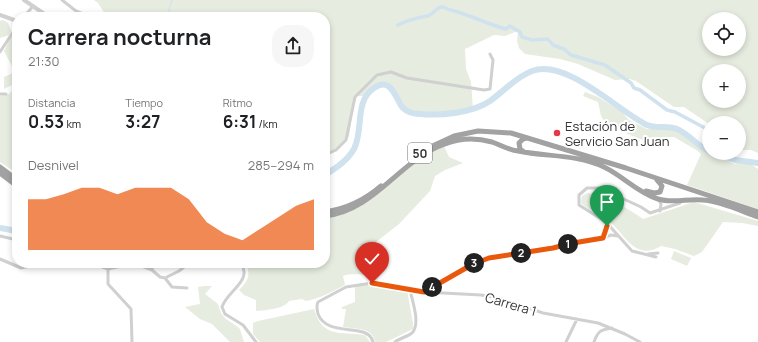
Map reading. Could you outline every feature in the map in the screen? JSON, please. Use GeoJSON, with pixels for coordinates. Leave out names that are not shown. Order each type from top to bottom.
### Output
{"type":"FeatureCollection","features":[{"type":"Feature","properties":{"kind":"highway","name":"50"},"geometry":{"type":"LineString","coordinates":[[330,211],[346,207],[366,197],[415,156],[444,140],[464,134],[491,131],[528,138],[652,176],[758,212]]}},
{"type":"Feature","properties":{"kind":"highway"},"geometry":{"type":"LineString","coordinates":[[524,152],[520,149],[519,143],[522,139],[528,138]]}},
{"type":"Feature","properties":{"kind":"highway","name":"50"},"geometry":{"type":"LineString","coordinates":[[330,215],[348,211],[369,200],[422,155],[444,144],[464,140],[483,140],[524,152],[582,158],[611,170],[657,199],[672,202],[708,200],[758,217]]}},
{"type":"Feature","properties":{"kind":"highway"},"geometry":{"type":"LineString","coordinates":[[0,167],[12,176]]}},
{"type":"Feature","properties":{"kind":"highway"},"geometry":{"type":"LineString","coordinates":[[0,173],[12,182]]}},
{"type":"Feature","properties":{"kind":"highway"},"geometry":{"type":"LineString","coordinates":[[638,188],[651,193],[660,192],[662,184],[652,176]]}},
{"type":"Feature","properties":{"kind":"street"},"geometry":{"type":"LineString","coordinates":[[24,0],[42,12]]}},
{"type":"Feature","properties":{"kind":"street"},"geometry":{"type":"LineString","coordinates":[[62,0],[82,12]]}},
{"type":"Feature","properties":{"kind":"street"},"geometry":{"type":"LineString","coordinates":[[28,12],[33,6]]}},
{"type":"Feature","properties":{"kind":"street"},"geometry":{"type":"LineString","coordinates":[[0,15],[12,19]]}},
{"type":"Feature","properties":{"kind":"street"},"geometry":{"type":"LineString","coordinates":[[0,52],[12,34]]}},
{"type":"Feature","properties":{"kind":"street"},"geometry":{"type":"LineString","coordinates":[[330,153],[336,150],[346,140],[355,97],[377,75],[391,72],[407,78],[484,90],[490,89],[493,60],[490,54]]}},
{"type":"Feature","properties":{"kind":"street"},"geometry":{"type":"LineString","coordinates":[[0,94],[6,94]]}},
{"type":"Feature","properties":{"kind":"street"},"geometry":{"type":"LineString","coordinates":[[656,257],[632,251],[606,222],[579,205],[578,200],[582,191],[587,188],[600,188],[641,207],[647,212],[660,211],[671,205],[689,201]]}},
{"type":"Feature","properties":{"kind":"street"},"geometry":{"type":"LineString","coordinates":[[657,199],[660,204],[660,211]]}},
{"type":"Feature","properties":{"kind":"street"},"geometry":{"type":"LineString","coordinates":[[603,238],[606,230],[606,222]]}},
{"type":"Feature","properties":{"kind":"street"},"geometry":{"type":"LineString","coordinates":[[0,236],[12,239]]}},
{"type":"Feature","properties":{"kind":"street"},"geometry":{"type":"LineString","coordinates":[[424,292],[473,264],[489,258],[618,236]]}},
{"type":"Feature","properties":{"kind":"street"},"geometry":{"type":"LineString","coordinates":[[648,254],[658,253]]}},
{"type":"Feature","properties":{"kind":"street"},"geometry":{"type":"LineString","coordinates":[[0,259],[12,264]]}},
{"type":"Feature","properties":{"kind":"street"},"geometry":{"type":"LineString","coordinates":[[112,268],[108,269],[108,284],[131,309],[132,342]]}},
{"type":"Feature","properties":{"kind":"street"},"geometry":{"type":"LineString","coordinates":[[147,268],[152,270],[160,277],[165,278],[172,287],[187,288]]}},
{"type":"Feature","properties":{"kind":"street"},"geometry":{"type":"LineString","coordinates":[[165,278],[183,268]]}},
{"type":"Feature","properties":{"kind":"street"},"geometry":{"type":"LineString","coordinates":[[244,268],[244,278],[222,307],[226,314],[243,325],[256,342]]}},
{"type":"Feature","properties":{"kind":"street","name":"Carrera 1"},"geometry":{"type":"LineString","coordinates":[[373,342],[371,337],[366,332],[326,325],[320,318],[317,310],[318,302],[346,287],[359,284],[381,283],[424,292],[491,296],[543,313],[577,319],[613,328],[640,342]]}},
{"type":"Feature","properties":{"kind":"street"},"geometry":{"type":"LineString","coordinates":[[395,342],[411,334],[414,330],[416,323],[410,290]]}},
{"type":"Feature","properties":{"kind":"street"},"geometry":{"type":"LineString","coordinates":[[566,342],[577,319]]}},
{"type":"Feature","properties":{"kind":"street"},"geometry":{"type":"LineString","coordinates":[[594,342],[597,332],[600,330],[613,328]]}},
{"type":"Feature","properties":{"kind":"shaded area"},"geometry":{"type":"Polygon","coordinates":[[[94,0],[758,0],[758,153],[751,150],[746,150],[746,116],[702,116],[702,119],[684,107],[674,107],[636,81],[630,79],[615,80],[578,64],[560,59],[525,54],[519,48],[517,41],[518,31],[505,36],[494,35],[465,49],[466,69],[471,82],[473,109],[451,113],[412,113],[406,110],[388,86],[382,85],[374,87],[364,96],[355,96],[349,136],[346,141],[330,152],[330,12],[104,12],[98,3],[94,0]]]}},
{"type":"Feature","properties":{"kind":"shaded area"},"geometry":{"type":"Polygon","coordinates":[[[3,20],[8,23],[11,31],[9,35],[0,38],[0,21],[3,20]]]}},
{"type":"Feature","properties":{"kind":"shaded area"},"geometry":{"type":"Polygon","coordinates":[[[12,37],[12,66],[4,51],[12,37]]]}},
{"type":"Feature","properties":{"kind":"shaded area"},"geometry":{"type":"Polygon","coordinates":[[[12,73],[12,85],[4,89],[4,77],[12,73]]]}},
{"type":"Feature","properties":{"kind":"shaded area"},"geometry":{"type":"Polygon","coordinates":[[[12,91],[12,170],[0,162],[0,96],[9,94],[12,91]]]}},
{"type":"Feature","properties":{"kind":"shaded area"},"geometry":{"type":"Polygon","coordinates":[[[585,92],[598,97],[622,112],[629,120],[647,129],[670,129],[684,135],[702,150],[702,160],[726,160],[735,164],[744,162],[755,167],[758,169],[758,209],[687,185],[701,154],[698,151],[674,137],[644,138],[643,140],[610,127],[607,120],[604,121],[601,116],[598,102],[583,96],[585,92]]]}},
{"type":"Feature","properties":{"kind":"shaded area"},"geometry":{"type":"Polygon","coordinates":[[[444,146],[449,157],[463,163],[445,170],[435,176],[430,191],[399,224],[367,249],[367,256],[371,260],[369,262],[369,275],[346,275],[343,276],[345,285],[316,298],[306,301],[302,299],[289,301],[287,304],[274,309],[256,311],[256,300],[244,295],[239,290],[248,278],[247,268],[330,268],[330,217],[351,211],[372,199],[400,175],[427,155],[444,146]]]}},
{"type":"Feature","properties":{"kind":"shaded area"},"geometry":{"type":"Polygon","coordinates":[[[588,193],[610,200],[643,219],[694,202],[758,221],[758,226],[723,222],[702,252],[694,256],[661,246],[651,250],[643,250],[636,248],[630,243],[612,223],[581,203],[582,196],[588,193]]]}},
{"type":"Feature","properties":{"kind":"shaded area"},"geometry":{"type":"Polygon","coordinates":[[[674,251],[691,258],[687,266],[671,259],[674,251]]]}},
{"type":"Feature","properties":{"kind":"shaded area"},"geometry":{"type":"Polygon","coordinates":[[[372,284],[407,290],[413,329],[386,342],[375,342],[374,337],[367,331],[343,327],[346,309],[342,309],[342,307],[355,302],[355,287],[372,284]]]}},
{"type":"Feature","properties":{"kind":"shaded area"},"geometry":{"type":"Polygon","coordinates":[[[212,286],[205,294],[218,304],[226,319],[240,329],[244,342],[230,342],[212,324],[200,319],[185,307],[200,304],[198,287],[212,286]]]}},
{"type":"Feature","properties":{"kind":"shaded area"},"geometry":{"type":"Polygon","coordinates":[[[314,309],[322,325],[328,329],[340,333],[365,335],[370,342],[260,342],[253,334],[253,323],[314,309]]]}},
{"type":"Feature","properties":{"kind":"waterway"},"geometry":{"type":"LineString","coordinates":[[168,12],[172,0]]}},
{"type":"Feature","properties":{"kind":"waterway"},"geometry":{"type":"LineString","coordinates":[[398,25],[408,20],[429,15],[438,8],[444,7],[492,25],[506,29],[510,26],[520,32],[522,37],[532,40],[548,39],[553,45],[564,49],[571,55],[605,65],[631,83],[634,88],[640,90],[667,110],[675,112],[702,126]]}},
{"type":"Feature","properties":{"kind":"waterway"},"geometry":{"type":"LineString","coordinates":[[330,172],[345,161],[354,149],[359,133],[364,100],[374,88],[380,85],[385,85],[393,90],[400,105],[409,112],[428,115],[447,114],[465,111],[483,105],[515,80],[532,71],[546,69],[560,72],[576,79],[647,125],[677,129],[702,147]]}},
{"type":"Feature","properties":{"kind":"waterway"},"geometry":{"type":"LineString","coordinates":[[735,160],[758,163]]}},
{"type":"Feature","properties":{"kind":"waterway"},"geometry":{"type":"LineString","coordinates":[[0,228],[12,230]]}},
{"type":"Feature","properties":{"kind":"place","name":"Estación de Servicio San Juan"},"geometry":{"type":"Point","coordinates":[557,133]}},
{"type":"Feature","properties":{"kind":"route"},"geometry":{"type":"LineString","coordinates":[[372,283],[381,283],[424,292],[481,260],[553,248],[573,243],[596,241],[603,238],[607,226]]}}]}
